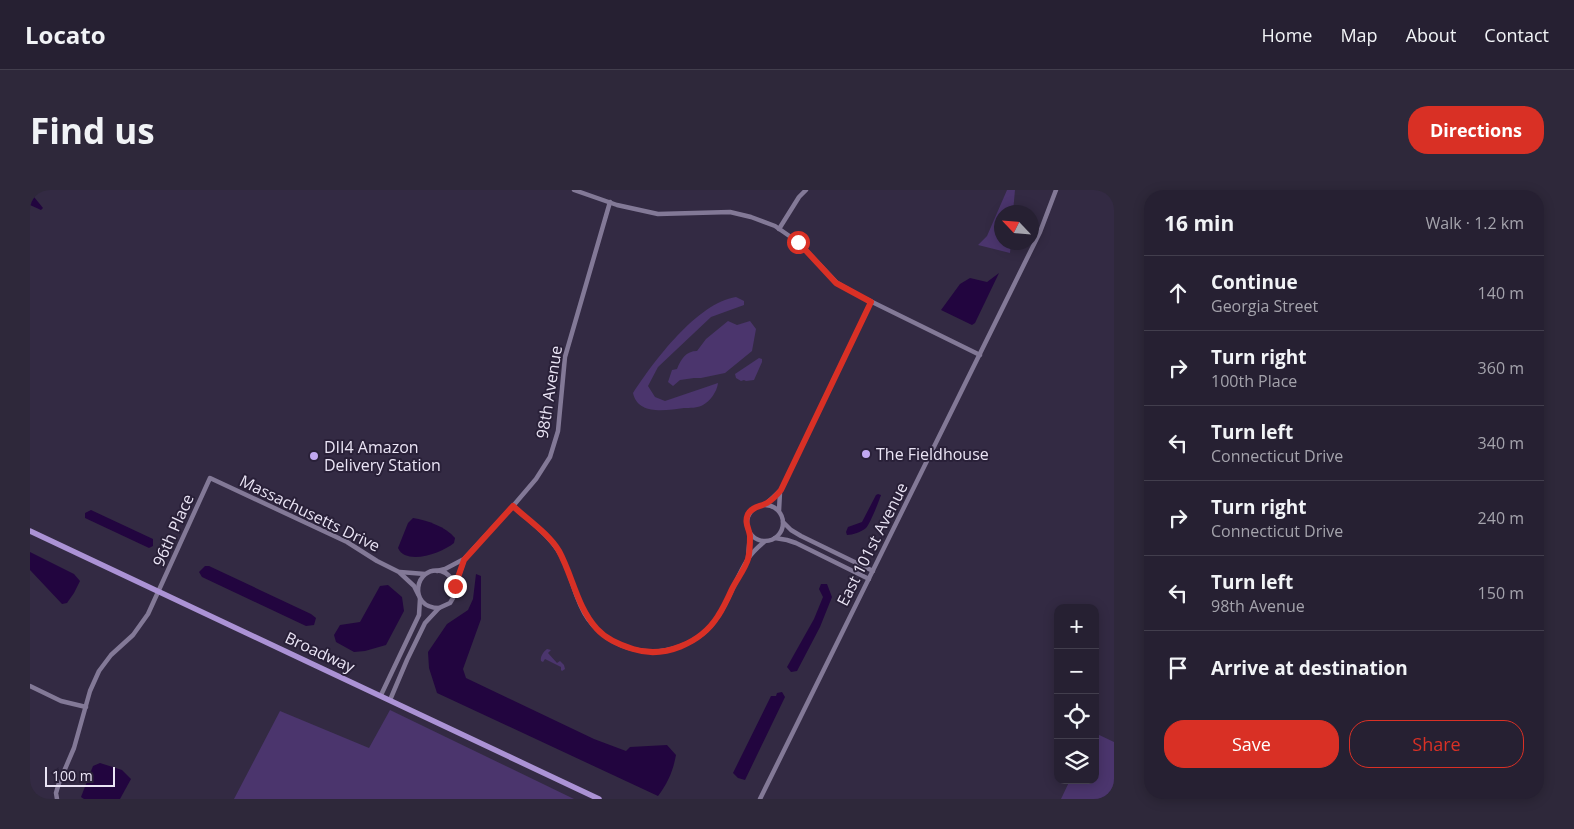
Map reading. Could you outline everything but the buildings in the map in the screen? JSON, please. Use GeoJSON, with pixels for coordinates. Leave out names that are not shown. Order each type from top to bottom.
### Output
{"type":"FeatureCollection","features":[{"type":"Feature","properties":{"kind":"main road","name":"Broadway"},"geometry":{"type":"LineString","coordinates":[[30,531],[158,593],[381,695],[599,799]]}},
{"type":"Feature","properties":{"kind":"street"},"geometry":{"type":"LineString","coordinates":[[574,190],[610,202],[658,214],[730,212],[752,217],[779,229],[798,242],[836,283],[980,355]]}},
{"type":"Feature","properties":{"kind":"street"},"geometry":{"type":"LineString","coordinates":[[779,229],[799,197],[806,190]]}},
{"type":"Feature","properties":{"kind":"street","name":"East 101st Avenue"},"geometry":{"type":"LineString","coordinates":[[760,799],[1040,232],[1056,190]]}},
{"type":"Feature","properties":{"kind":"street","name":"98th Avenue"},"geometry":{"type":"LineString","coordinates":[[399,572],[426,574],[445,569],[464,560],[513,506],[544,468],[554,446],[558,431],[565,357],[610,202]]}},
{"type":"Feature","properties":{"kind":"street"},"geometry":{"type":"LineString","coordinates":[[779,511],[781,490],[871,302]]}},
{"type":"Feature","properties":{"kind":"street","name":"Massachusetts Drive"},"geometry":{"type":"LineString","coordinates":[[210,478],[347,542],[399,572]]}},
{"type":"Feature","properties":{"kind":"street","name":"96th Place"},"geometry":{"type":"LineString","coordinates":[[57,799],[56,792],[74,748],[90,690],[99,671],[111,655],[133,635],[148,614],[210,478]]}},
{"type":"Feature","properties":{"kind":"street"},"geometry":{"type":"LineString","coordinates":[[766,504],[781,490]]}},
{"type":"Feature","properties":{"kind":"street"},"geometry":{"type":"LineString","coordinates":[[764,542],[750,534],[746,521],[748,514],[753,509],[759,505],[766,504],[779,511],[784,522],[791,530],[873,571]]}},
{"type":"Feature","properties":{"kind":"street"},"geometry":{"type":"LineString","coordinates":[[513,506],[549,539],[557,549],[587,618],[607,638],[639,651],[659,652],[679,648],[707,630],[718,616],[748,559],[764,542],[780,534],[784,522]]}},
{"type":"Feature","properties":{"kind":"street"},"geometry":{"type":"LineString","coordinates":[[748,559],[750,534]]}},
{"type":"Feature","properties":{"kind":"street"},"geometry":{"type":"LineString","coordinates":[[775,538],[796,543],[868,579]]}},
{"type":"Feature","properties":{"kind":"street","name":"98th Avenue"},"geometry":{"type":"LineString","coordinates":[[390,700],[425,623],[439,608],[450,603],[453,598],[464,560]]}},
{"type":"Feature","properties":{"kind":"street"},"geometry":{"type":"LineString","coordinates":[[437,571],[448,575],[455,586]]}},
{"type":"Feature","properties":{"kind":"street"},"geometry":{"type":"LineString","coordinates":[[399,572],[414,586],[419,597],[428,606],[439,608]]}},
{"type":"Feature","properties":{"kind":"street"},"geometry":{"type":"LineString","coordinates":[[381,695],[419,616],[419,583],[426,574]]}},
{"type":"Feature","properties":{"kind":"street"},"geometry":{"type":"LineString","coordinates":[[30,686],[61,701],[86,706]]}},
{"type":"Feature","properties":{"kind":"shaded area"},"geometry":{"type":"Polygon","coordinates":[[[1007,190],[1015,190],[1014,205],[1000,205],[1007,190]]]}},
{"type":"Feature","properties":{"kind":"shaded area"},"geometry":{"type":"Polygon","coordinates":[[[30,192],[43,208],[41,210],[30,205],[30,192]]]}},
{"type":"Feature","properties":{"kind":"shaded area"},"geometry":{"type":"Polygon","coordinates":[[[994,220],[994,249],[978,245],[987,236],[994,220]]]}},
{"type":"Feature","properties":{"kind":"shaded area"},"geometry":{"type":"Polygon","coordinates":[[[998,250],[1010,250],[1010,253],[998,250]]]}},
{"type":"Feature","properties":{"kind":"shaded area"},"geometry":{"type":"Polygon","coordinates":[[[999,273],[975,323],[972,325],[941,310],[960,284],[970,278],[987,282],[999,273]]]}},
{"type":"Feature","properties":{"kind":"shaded area"},"geometry":{"type":"Polygon","coordinates":[[[736,297],[744,301],[744,305],[711,317],[658,367],[648,386],[655,397],[665,401],[718,383],[711,399],[703,405],[694,408],[654,410],[641,405],[633,393],[652,365],[678,335],[706,310],[736,297]]]}},
{"type":"Feature","properties":{"kind":"shaded area"},"geometry":{"type":"Polygon","coordinates":[[[728,321],[737,325],[750,321],[756,329],[752,351],[725,373],[680,380],[673,386],[668,382],[672,370],[677,369],[684,356],[690,352],[697,351],[706,339],[728,321]]]}},
{"type":"Feature","properties":{"kind":"shaded area"},"geometry":{"type":"Polygon","coordinates":[[[759,358],[762,359],[762,362],[754,380],[741,381],[736,378],[735,374],[759,358]]]}},
{"type":"Feature","properties":{"kind":"shaded area"},"geometry":{"type":"Polygon","coordinates":[[[878,494],[881,495],[866,528],[857,533],[847,535],[848,527],[862,522],[878,494]]]}},
{"type":"Feature","properties":{"kind":"shaded area"},"geometry":{"type":"Polygon","coordinates":[[[91,510],[153,539],[153,546],[149,548],[85,518],[85,513],[91,510]]]}},
{"type":"Feature","properties":{"kind":"shaded area"},"geometry":{"type":"Polygon","coordinates":[[[413,518],[441,527],[455,538],[454,543],[441,551],[424,556],[408,556],[402,553],[398,548],[408,523],[413,518]]]}},
{"type":"Feature","properties":{"kind":"shaded area"},"geometry":{"type":"Polygon","coordinates":[[[30,552],[74,574],[80,581],[67,603],[62,604],[30,570],[30,552]]]}},
{"type":"Feature","properties":{"kind":"shaded area"},"geometry":{"type":"Polygon","coordinates":[[[205,566],[209,566],[311,614],[316,618],[314,625],[306,626],[202,577],[199,572],[205,566]]]}},
{"type":"Feature","properties":{"kind":"shaded area"},"geometry":{"type":"Polygon","coordinates":[[[476,574],[481,576],[481,619],[463,669],[466,678],[594,739],[626,751],[630,747],[667,745],[676,755],[670,777],[658,796],[437,693],[429,668],[428,652],[447,624],[468,610],[473,599],[476,574]]]}},
{"type":"Feature","properties":{"kind":"shaded area"},"geometry":{"type":"Polygon","coordinates":[[[821,584],[827,584],[832,597],[820,627],[797,671],[791,672],[787,667],[814,619],[823,597],[819,589],[821,584]]]}},
{"type":"Feature","properties":{"kind":"shaded area"},"geometry":{"type":"Polygon","coordinates":[[[388,585],[402,597],[404,611],[386,645],[354,652],[336,642],[334,635],[340,625],[360,622],[380,586],[388,585]]]}},
{"type":"Feature","properties":{"kind":"shaded area"},"geometry":{"type":"Polygon","coordinates":[[[547,649],[551,650],[548,653],[557,663],[560,661],[565,669],[562,671],[561,667],[545,659],[543,662],[541,661],[542,655],[547,649]]]}},
{"type":"Feature","properties":{"kind":"shaded area"},"geometry":{"type":"Polygon","coordinates":[[[782,692],[785,697],[745,780],[738,778],[733,773],[771,696],[776,696],[777,693],[782,692]]]}},
{"type":"Feature","properties":{"kind":"shaded area"},"geometry":{"type":"Polygon","coordinates":[[[390,710],[574,799],[234,799],[280,711],[369,748],[390,710]]]}},
{"type":"Feature","properties":{"kind":"shaded area"},"geometry":{"type":"Polygon","coordinates":[[[1099,735],[1114,742],[1114,799],[1061,799],[1068,784],[1099,784],[1099,735]]]}},
{"type":"Feature","properties":{"kind":"shaded area"},"geometry":{"type":"Polygon","coordinates":[[[100,763],[122,770],[131,779],[120,799],[84,799],[81,797],[93,766],[100,763]]]}},
{"type":"Feature","properties":{"kind":"place","name":"The Fieldhouse"},"geometry":{"type":"Point","coordinates":[866,454]}},
{"type":"Feature","properties":{"kind":"place","name":"DII4 Amazon Delivery Station"},"geometry":{"type":"Point","coordinates":[314,456]}},
{"type":"Feature","properties":{"kind":"route"},"geometry":{"type":"LineString","coordinates":[[455,586],[464,560],[513,506],[549,539],[557,549],[587,618],[607,638],[639,651],[659,652],[679,648],[707,630],[718,616],[748,559],[750,534],[746,521],[748,514],[759,505],[766,504],[781,490],[871,302],[836,283],[798,242]]}}]}
